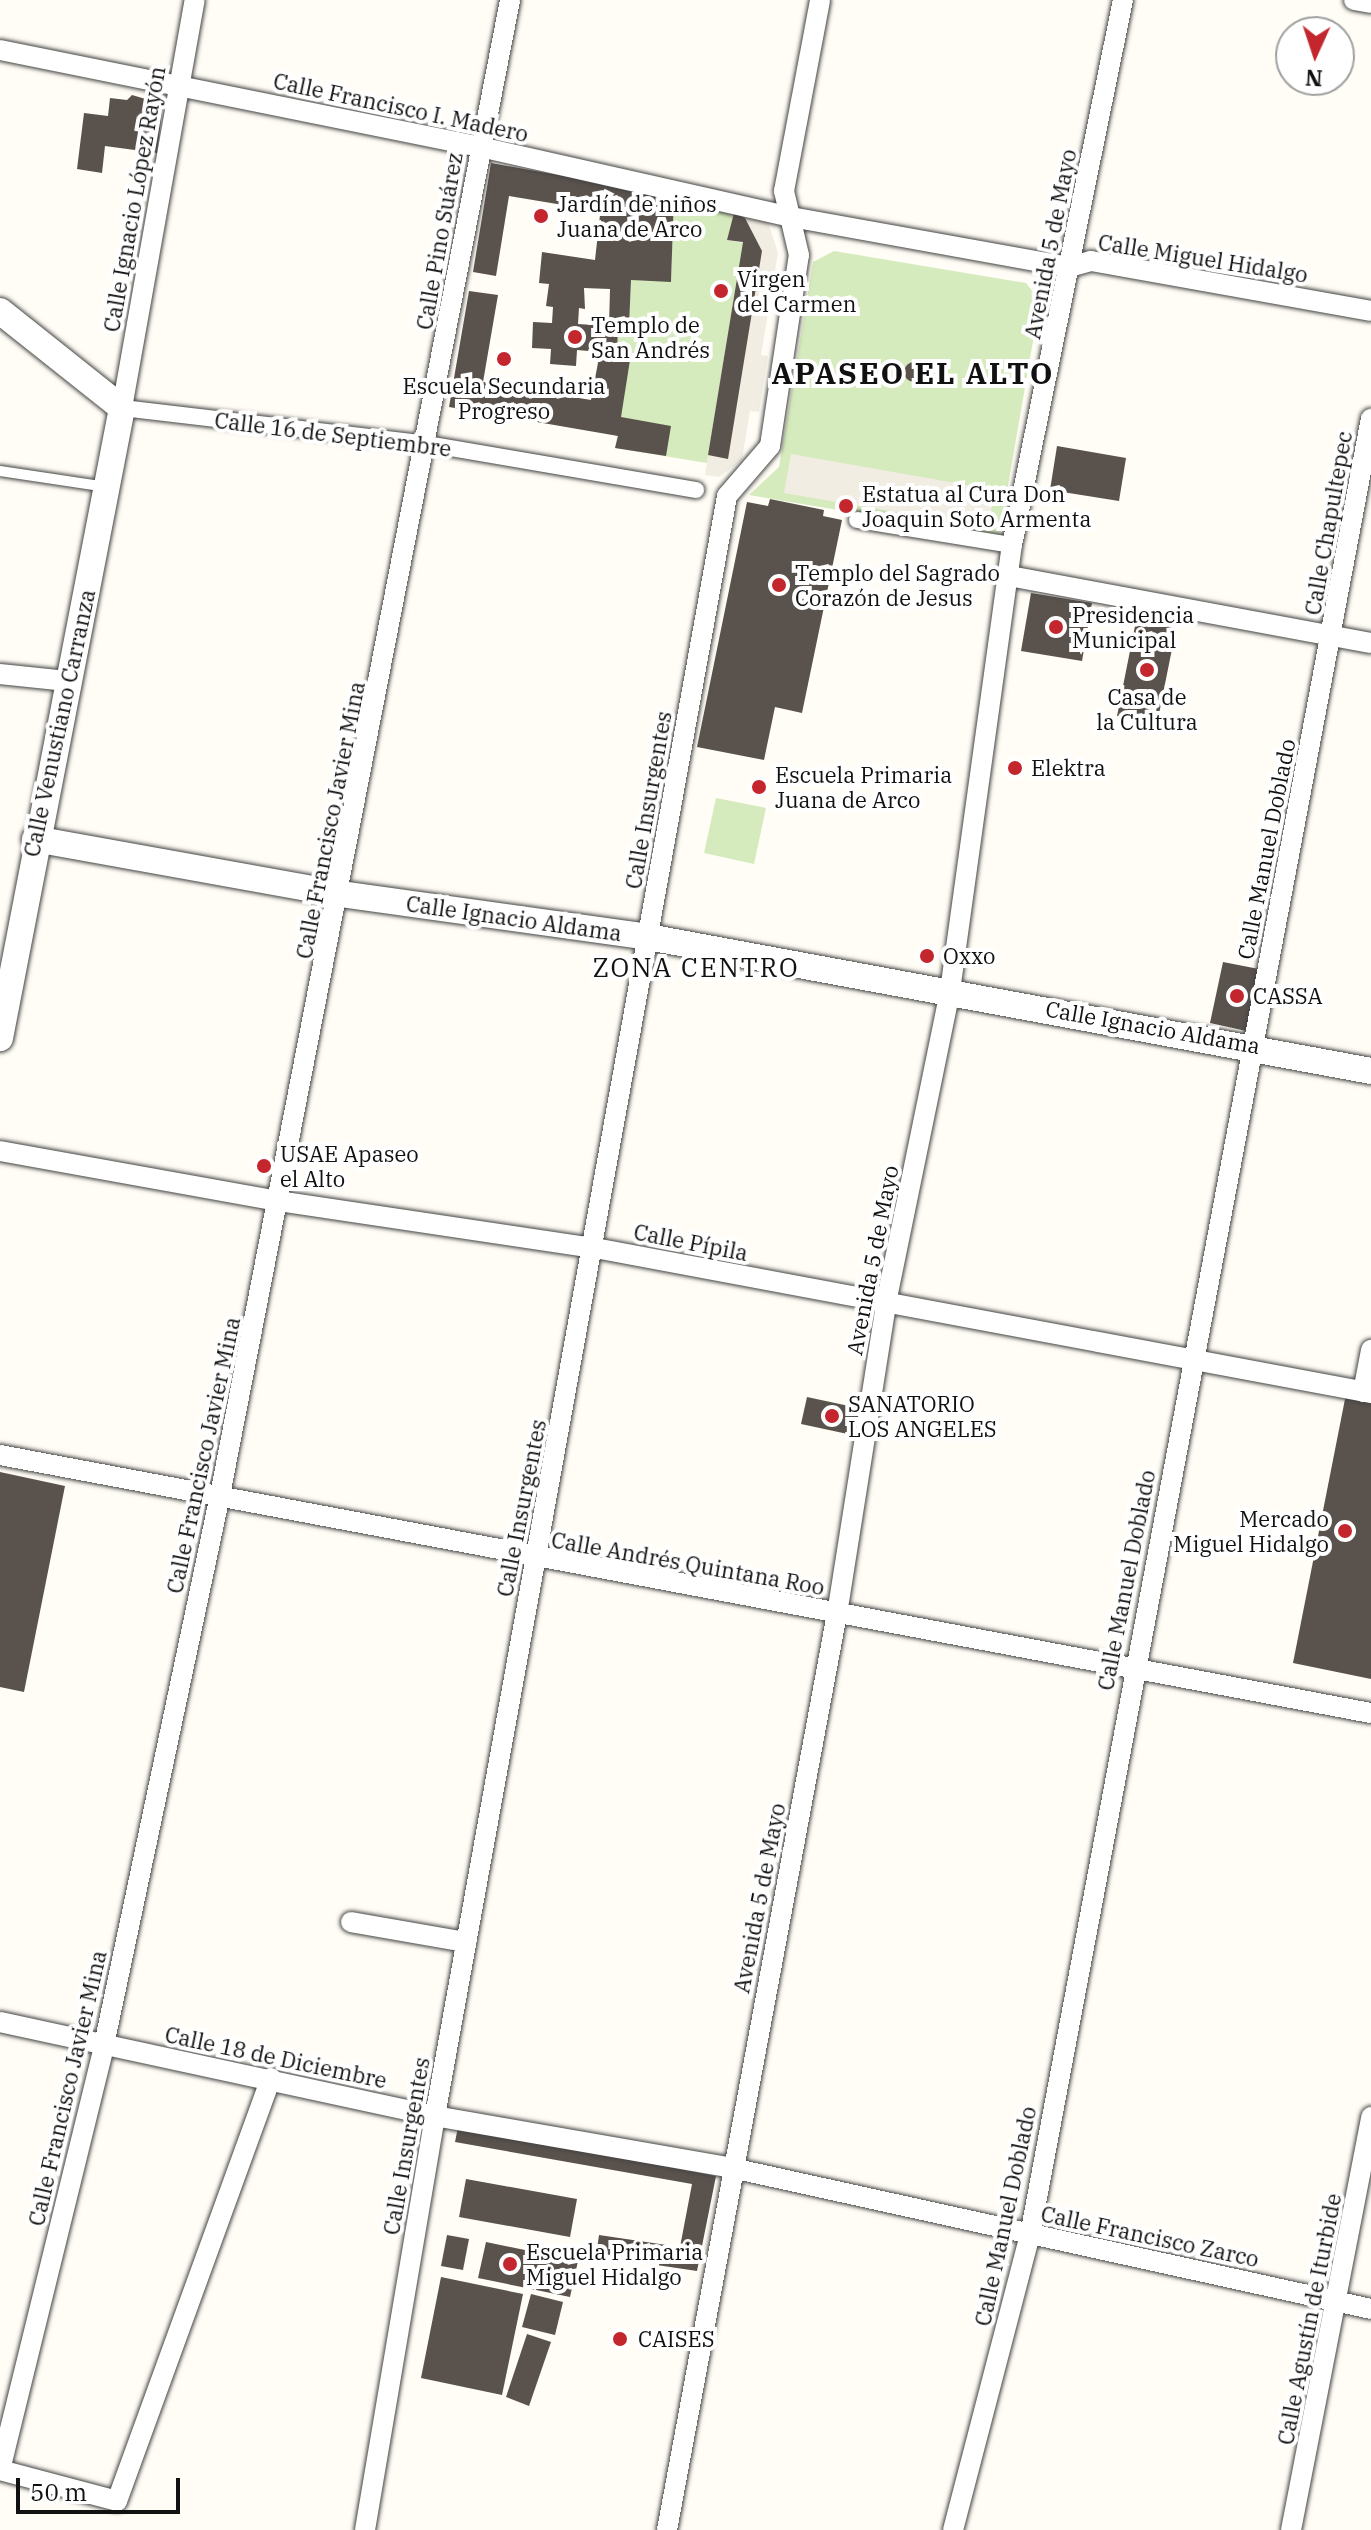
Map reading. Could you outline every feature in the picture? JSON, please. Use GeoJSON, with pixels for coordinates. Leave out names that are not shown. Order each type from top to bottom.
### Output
{"type":"FeatureCollection","features":[{"type":"Feature","properties":{"kind":"street","name":"Calle Ignacio López Rayón"},"geometry":{"type":"LineString","coordinates":[[122,408],[177,85],[195,0]]}},
{"type":"Feature","properties":{"kind":"street","name":"Calle Pino Suárez"},"geometry":{"type":"LineString","coordinates":[[427,444],[480,147],[510,0]]}},
{"type":"Feature","properties":{"kind":"street"},"geometry":{"type":"LineString","coordinates":[[712,493],[770,446],[799,255],[784,191],[820,0]]}},
{"type":"Feature","properties":{"kind":"street","name":"Avenida 5 de Mayo"},"geometry":{"type":"LineString","coordinates":[[667,2530],[837,1614],[886,1303],[950,991],[1012,545],[1123,0]]}},
{"type":"Feature","properties":{"kind":"street"},"geometry":{"type":"LineString","coordinates":[[1354,0],[1371,3]]}},
{"type":"Feature","properties":{"kind":"street","name":"Calle Francisco I. Madero"},"geometry":{"type":"LineString","coordinates":[[0,50],[480,147],[791,217]]}},
{"type":"Feature","properties":{"kind":"street","name":"Calle Miguel Hidalgo"},"geometry":{"type":"LineString","coordinates":[[791,217],[1070,267],[1091,261],[1371,311]]}},
{"type":"Feature","properties":{"kind":"street"},"geometry":{"type":"LineString","coordinates":[[0,311],[122,408]]}},
{"type":"Feature","properties":{"kind":"street","name":"Calle 16 de Septiembre"},"geometry":{"type":"LineString","coordinates":[[122,408],[427,444],[712,493]]}},
{"type":"Feature","properties":{"kind":"street","name":"Calle Venustiano Carranza"},"geometry":{"type":"LineString","coordinates":[[0,1038],[35,839],[109,487],[122,408]]}},
{"type":"Feature","properties":{"kind":"street","name":"Calle Chapultepec"},"geometry":{"type":"LineString","coordinates":[[1332,636],[1371,419]]}},
{"type":"Feature","properties":{"kind":"street","name":"Calle Francisco Javier Mina"},"geometry":{"type":"LineString","coordinates":[[0,2470],[104,2045],[220,1495],[427,444]]}},
{"type":"Feature","properties":{"kind":"street","name":"Calle Insurgentes"},"geometry":{"type":"LineString","coordinates":[[365,2530],[435,2116],[595,1248],[648,937],[712,493]]}},
{"type":"Feature","properties":{"kind":"street"},"geometry":{"type":"LineString","coordinates":[[857,520],[1012,545]]}},
{"type":"Feature","properties":{"kind":"street"},"geometry":{"type":"LineString","coordinates":[[1009,576],[1371,643]]}},
{"type":"Feature","properties":{"kind":"street","name":"Calle Manuel Doblado"},"geometry":{"type":"LineString","coordinates":[[953,2530],[1030,2235],[1133,1667],[1332,636]]}},
{"type":"Feature","properties":{"kind":"street"},"geometry":{"type":"LineString","coordinates":[[0,674],[67,681]]}},
{"type":"Feature","properties":{"kind":"street","name":"Calle Ignacio Aldama"},"geometry":{"type":"LineString","coordinates":[[35,839],[340,894],[648,937],[1253,1045],[1371,1071]]}},
{"type":"Feature","properties":{"kind":"street","name":"Calle Pípila"},"geometry":{"type":"LineString","coordinates":[[0,1151],[279,1201],[595,1248],[1193,1362],[1367,1392]]}},
{"type":"Feature","properties":{"kind":"street"},"geometry":{"type":"LineString","coordinates":[[1367,1392],[1371,1350]]}},
{"type":"Feature","properties":{"kind":"street","name":"Calle Andrés Quintana Roo"},"geometry":{"type":"LineString","coordinates":[[0,1455],[220,1495],[536,1559],[1371,1713]]}},
{"type":"Feature","properties":{"kind":"street"},"geometry":{"type":"LineString","coordinates":[[351,1922],[466,1942]]}},
{"type":"Feature","properties":{"kind":"street","name":"Calle 18 de Diciembre"},"geometry":{"type":"LineString","coordinates":[[0,2022],[271,2078],[435,2116],[732,2168]]}},
{"type":"Feature","properties":{"kind":"street"},"geometry":{"type":"LineString","coordinates":[[0,2470],[117,2501],[271,2078]]}},
{"type":"Feature","properties":{"kind":"street","name":"Calle Agustín de Iturbide"},"geometry":{"type":"LineString","coordinates":[[1291,2530],[1339,2302],[1371,2117]]}},
{"type":"Feature","properties":{"kind":"street","name":"Calle Francisco Zarco"},"geometry":{"type":"LineString","coordinates":[[732,2168],[1371,2309]]}},
{"type":"Feature","properties":{"kind":"lane"},"geometry":{"type":"LineString","coordinates":[[0,471],[109,487]]}},
{"type":"Feature","properties":{"kind":"green space"},"geometry":{"type":"Polygon","coordinates":[[[674,196],[736,206],[728,240],[743,242],[707,463],[615,448],[631,355],[600,352],[601,326],[629,326],[631,280],[671,281],[674,196]]]}},
{"type":"Feature","properties":{"kind":"green space"},"geometry":{"type":"Polygon","coordinates":[[[834,251],[1026,283],[1040,301],[999,537],[749,495],[779,467],[813,262],[834,251]]]}},
{"type":"Feature","properties":{"kind":"green space"},"geometry":{"type":"Polygon","coordinates":[[[716,798],[766,808],[754,864],[704,853],[716,798]]]}},
{"type":"Feature","properties":{"kind":"shaded area"},"geometry":{"type":"Polygon","coordinates":[[[736,206],[767,219],[778,253],[761,355],[768,356],[759,412],[750,411],[742,460],[719,477],[705,475],[743,243],[727,240],[736,206]]]}},
{"type":"Feature","properties":{"kind":"shaded area"},"geometry":{"type":"Polygon","coordinates":[[[791,454],[995,490],[988,528],[784,493],[791,454]]]}},
{"type":"Feature","properties":{"kind":"building"},"geometry":{"type":"Polygon","coordinates":[[[132,95],[163,104],[157,153],[105,146],[102,173],[77,169],[84,113],[108,116],[110,98],[127,100],[132,95]]]}},
{"type":"Feature","properties":{"kind":"building"},"geometry":{"type":"Polygon","coordinates":[[[491,163],[674,196],[671,282],[631,280],[629,327],[618,326],[617,353],[631,354],[621,417],[671,426],[666,456],[615,448],[618,436],[449,407],[469,291],[498,295],[483,382],[591,400],[600,352],[577,350],[576,366],[550,364],[551,349],[532,348],[533,322],[552,323],[553,307],[546,306],[549,284],[539,283],[542,252],[595,260],[602,197],[599,211],[509,196],[496,276],[473,272],[491,163]],[[584,288],[585,309],[579,308],[578,324],[609,326],[610,289],[584,288]]]}},
{"type":"Feature","properties":{"kind":"building"},"geometry":{"type":"Polygon","coordinates":[[[734,213],[745,218],[762,251],[728,459],[708,455],[743,242],[727,240],[734,213]]]}},
{"type":"Feature","properties":{"kind":"building"},"geometry":{"type":"Polygon","coordinates":[[[914,362],[921,365],[924,372],[921,379],[914,382],[907,379],[904,372],[907,365],[914,362]]]}},
{"type":"Feature","properties":{"kind":"building"},"geometry":{"type":"Polygon","coordinates":[[[1057,446],[1126,458],[1119,501],[1050,490],[1057,446]]]}},
{"type":"Feature","properties":{"kind":"building","name":"Templo del Sagrado Corazón de Jesus"},"geometry":{"type":"Polygon","coordinates":[[[770,499],[824,510],[823,516],[842,520],[802,713],[775,707],[764,760],[697,747],[747,502],[768,506],[770,499]]]}},
{"type":"Feature","properties":{"kind":"building","name":"Presidencia Municipal"},"geometry":{"type":"Polygon","coordinates":[[[1031,593],[1092,603],[1082,661],[1021,651],[1031,593]]]}},
{"type":"Feature","properties":{"kind":"building","name":"Casa de la Cultura"},"geometry":{"type":"Polygon","coordinates":[[[1137,616],[1177,624],[1157,724],[1117,716],[1137,616]]]}},
{"type":"Feature","properties":{"kind":"building","name":"CASSA"},"geometry":{"type":"Polygon","coordinates":[[[1223,962],[1264,970],[1251,1032],[1210,1023],[1223,962]]]}},
{"type":"Feature","properties":{"kind":"building","name":"Mercado Miguel Hidalgo"},"geometry":{"type":"Polygon","coordinates":[[[1346,1394],[1371,1399],[1371,1679],[1293,1663],[1346,1394]]]}},
{"type":"Feature","properties":{"kind":"building","name":"SANATORIO LOS ANGELES"},"geometry":{"type":"Polygon","coordinates":[[[807,1397],[863,1409],[857,1436],[801,1424],[807,1397]]]}},
{"type":"Feature","properties":{"kind":"building"},"geometry":{"type":"Polygon","coordinates":[[[0,1472],[65,1486],[24,1692],[0,1687],[0,1472]]]}},
{"type":"Feature","properties":{"kind":"building"},"geometry":{"type":"Polygon","coordinates":[[[458,2127],[716,2176],[697,2271],[596,2256],[599,2235],[680,2247],[692,2184],[455,2142],[458,2127]]]}},
{"type":"Feature","properties":{"kind":"building"},"geometry":{"type":"Polygon","coordinates":[[[466,2179],[577,2199],[570,2237],[459,2217],[466,2179]]]}},
{"type":"Feature","properties":{"kind":"building"},"geometry":{"type":"Polygon","coordinates":[[[447,2235],[469,2239],[463,2270],[441,2266],[447,2235]]]}},
{"type":"Feature","properties":{"kind":"building"},"geometry":{"type":"Polygon","coordinates":[[[486,2242],[578,2261],[570,2297],[478,2278],[486,2242]]]}},
{"type":"Feature","properties":{"kind":"building"},"geometry":{"type":"Polygon","coordinates":[[[441,2277],[523,2294],[502,2395],[421,2378],[441,2277]]]}},
{"type":"Feature","properties":{"kind":"building"},"geometry":{"type":"Polygon","coordinates":[[[531,2294],[563,2302],[555,2335],[522,2327],[531,2294]]]}},
{"type":"Feature","properties":{"kind":"building"},"geometry":{"type":"Polygon","coordinates":[[[527,2334],[551,2342],[529,2406],[506,2397],[527,2334]]]}},
{"type":"Feature","properties":{"kind":"place","name":"Jardín de niños Juana de Arco"},"geometry":{"type":"Point","coordinates":[541,216]}},
{"type":"Feature","properties":{"kind":"place","name":"Virgen del Carmen"},"geometry":{"type":"Point","coordinates":[721,291]}},
{"type":"Feature","properties":{"kind":"place","name":"Templo de San Andrés"},"geometry":{"type":"Point","coordinates":[575,337]}},
{"type":"Feature","properties":{"kind":"place","name":"Escuela Secundaria Progreso"},"geometry":{"type":"Point","coordinates":[504,359]}},
{"type":"Feature","properties":{"kind":"place","name":"Estatua al Cura Don Joaquin Soto Armenta"},"geometry":{"type":"Point","coordinates":[846,506]}},
{"type":"Feature","properties":{"kind":"place","name":"Templo del Sagrado Corazón de Jesus"},"geometry":{"type":"Point","coordinates":[779,585]}},
{"type":"Feature","properties":{"kind":"place","name":"Presidencia Municipal"},"geometry":{"type":"Point","coordinates":[1056,627]}},
{"type":"Feature","properties":{"kind":"place","name":"Casa de la Cultura"},"geometry":{"type":"Point","coordinates":[1147,670]}},
{"type":"Feature","properties":{"kind":"place","name":"Elektra"},"geometry":{"type":"Point","coordinates":[1015,768]}},
{"type":"Feature","properties":{"kind":"place","name":"Escuela Primaria Juana de Arco"},"geometry":{"type":"Point","coordinates":[759,787]}},
{"type":"Feature","properties":{"kind":"place","name":"Oxxo"},"geometry":{"type":"Point","coordinates":[927,956]}},
{"type":"Feature","properties":{"kind":"place","name":"CASSA"},"geometry":{"type":"Point","coordinates":[1237,996]}},
{"type":"Feature","properties":{"kind":"place","name":"USAE Apaseo el Alto"},"geometry":{"type":"Point","coordinates":[264,1166]}},
{"type":"Feature","properties":{"kind":"place","name":"SANATORIO LOS ANGELES"},"geometry":{"type":"Point","coordinates":[832,1416]}},
{"type":"Feature","properties":{"kind":"place","name":"Mercado Miguel Hidalgo"},"geometry":{"type":"Point","coordinates":[1345,1531]}},
{"type":"Feature","properties":{"kind":"place","name":"Escuela Primaria Miguel Hidalgo"},"geometry":{"type":"Point","coordinates":[510,2264]}},
{"type":"Feature","properties":{"kind":"place","name":"CAISES"},"geometry":{"type":"Point","coordinates":[620,2339]}},
{"type":"Feature","properties":{"kind":"district","name":"APASEO EL ALTO"},"geometry":{"type":"Point","coordinates":[913,373]}},
{"type":"Feature","properties":{"kind":"district","name":"ZONA CENTRO"},"geometry":{"type":"Point","coordinates":[696,968]}}]}
